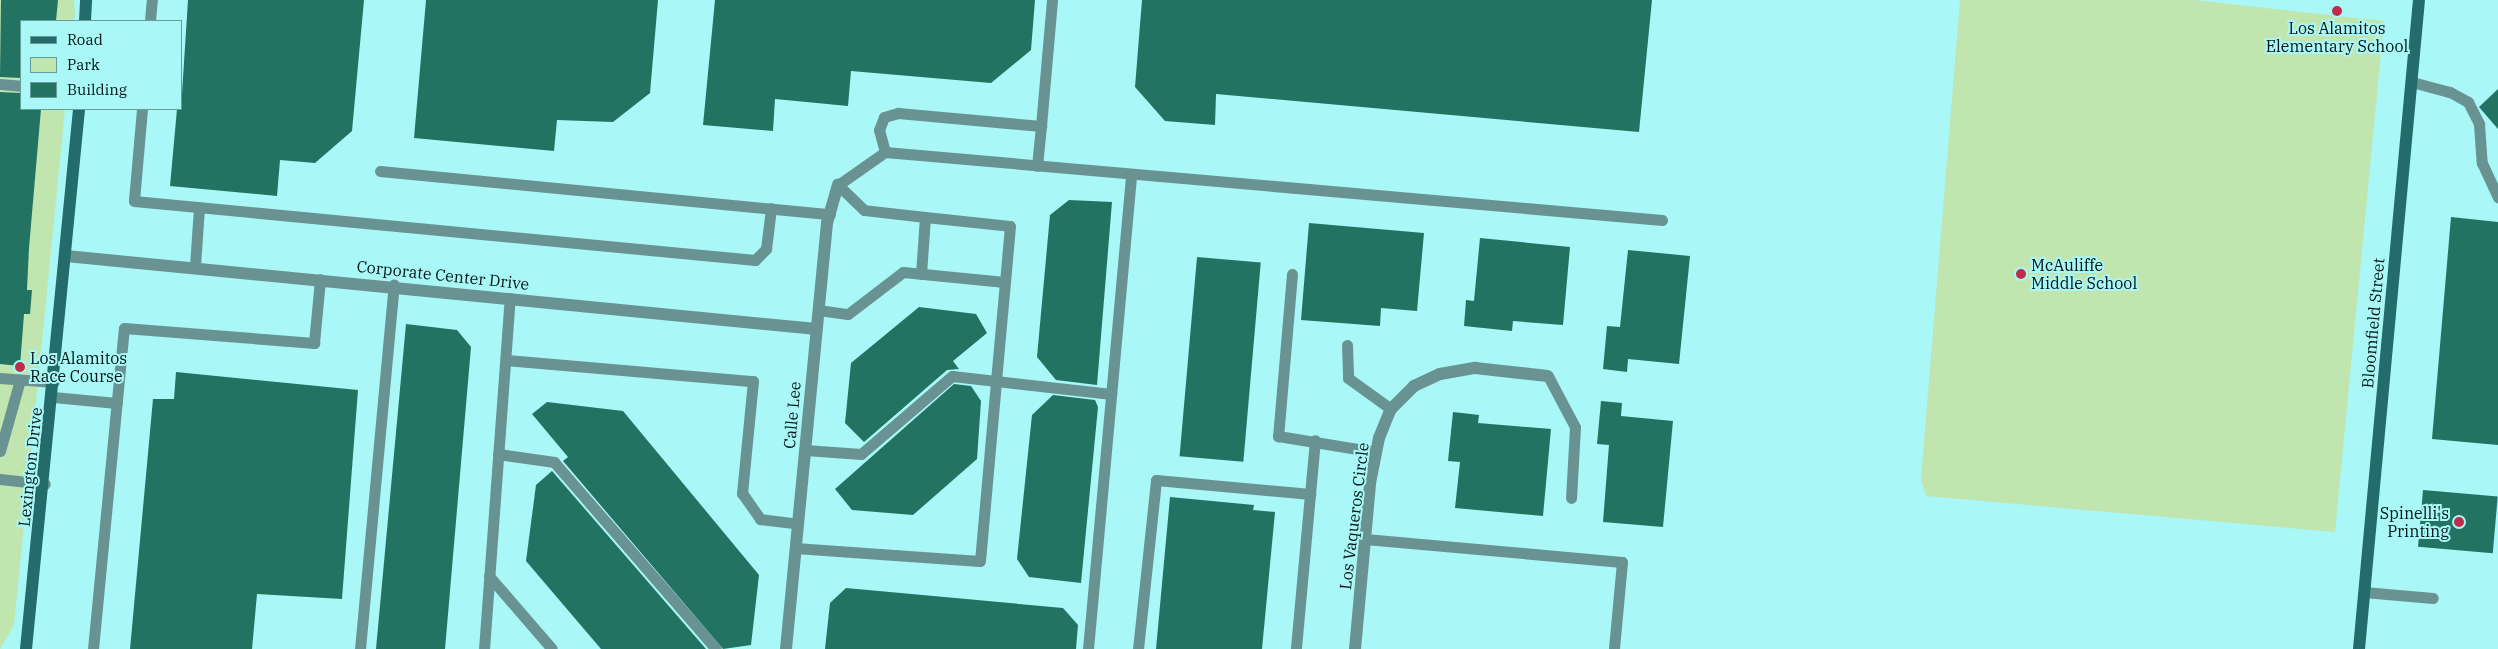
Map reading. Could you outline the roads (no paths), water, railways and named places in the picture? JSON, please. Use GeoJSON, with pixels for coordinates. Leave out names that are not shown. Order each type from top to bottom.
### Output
{"type":"FeatureCollection","features":[{"type":"Feature","properties":{"kind":"street"},"geometry":{"type":"LineString","coordinates":[[86,0],[86,20]]}},
{"type":"Feature","properties":{"kind":"street","name":"Bloomfield Street"},"geometry":{"type":"LineString","coordinates":[[2359,649],[2419,0]]}},
{"type":"Feature","properties":{"kind":"street","name":"Lexington Drive"},"geometry":{"type":"LineString","coordinates":[[26,649],[45,484],[79,110]]}},
{"type":"Feature","properties":{"kind":"street","name":"Calle Lee"},"geometry":{"type":"LineString","coordinates":[[786,649],[818,310],[830,214],[838,185]]}},
{"type":"Feature","properties":{"kind":"street","name":"Corporate Center Drive"},"geometry":{"type":"LineString","coordinates":[[66,256],[394,285],[816,329]]}},
{"type":"Feature","properties":{"kind":"street","name":"Los Vaqueros Circle"},"geometry":{"type":"LineString","coordinates":[[1356,649],[1365,539],[1376,452],[1391,409],[1414,386],[1440,374],[1484,368],[1548,376]]}},
{"type":"Feature","properties":{"kind":"lane"},"geometry":{"type":"LineString","coordinates":[[150,20],[152,0]]}},
{"type":"Feature","properties":{"kind":"lane"},"geometry":{"type":"LineString","coordinates":[[1037,166],[1052,0]]}},
{"type":"Feature","properties":{"kind":"lane"},"geometry":{"type":"LineString","coordinates":[[2412,82],[2450,92],[2468,102],[2479,124],[2482,163],[2498,197]]}},
{"type":"Feature","properties":{"kind":"lane"},"geometry":{"type":"LineString","coordinates":[[0,84],[20,86]]}},
{"type":"Feature","properties":{"kind":"lane"},"geometry":{"type":"LineString","coordinates":[[142,110],[134,201],[755,260],[766,249],[771,208]]}},
{"type":"Feature","properties":{"kind":"lane"},"geometry":{"type":"LineString","coordinates":[[885,152],[879,130],[884,117],[898,113],[1041,126]]}},
{"type":"Feature","properties":{"kind":"lane"},"geometry":{"type":"LineString","coordinates":[[795,548],[980,561],[1010,226],[864,210],[838,185],[885,152],[1662,220]]}},
{"type":"Feature","properties":{"kind":"lane"},"geometry":{"type":"LineString","coordinates":[[380,171],[830,214]]}},
{"type":"Feature","properties":{"kind":"lane"},"geometry":{"type":"LineString","coordinates":[[1088,649],[1131,174]]}},
{"type":"Feature","properties":{"kind":"lane"},"geometry":{"type":"LineString","coordinates":[[195,266],[199,207]]}},
{"type":"Feature","properties":{"kind":"lane"},"geometry":{"type":"LineString","coordinates":[[921,274],[925,217]]}},
{"type":"Feature","properties":{"kind":"lane"},"geometry":{"type":"LineString","coordinates":[[818,310],[848,314],[903,272],[1005,282]]}},
{"type":"Feature","properties":{"kind":"lane"},"geometry":{"type":"LineString","coordinates":[[1292,274],[1278,436],[1314,440],[1376,452]]}},
{"type":"Feature","properties":{"kind":"lane"},"geometry":{"type":"LineString","coordinates":[[93,649],[124,328],[314,342],[320,279]]}},
{"type":"Feature","properties":{"kind":"lane"},"geometry":{"type":"LineString","coordinates":[[360,649],[394,285]]}},
{"type":"Feature","properties":{"kind":"lane"},"geometry":{"type":"LineString","coordinates":[[484,649],[510,298]]}},
{"type":"Feature","properties":{"kind":"lane"},"geometry":{"type":"LineString","coordinates":[[1347,345],[1348,378],[1391,409]]}},
{"type":"Feature","properties":{"kind":"lane"},"geometry":{"type":"LineString","coordinates":[[506,360],[753,381],[742,493],[760,518],[798,524]]}},
{"type":"Feature","properties":{"kind":"lane"},"geometry":{"type":"LineString","coordinates":[[804,450],[861,454],[952,376],[1111,394]]}},
{"type":"Feature","properties":{"kind":"lane"},"geometry":{"type":"LineString","coordinates":[[1548,376],[1575,427],[1571,498]]}},
{"type":"Feature","properties":{"kind":"lane"},"geometry":{"type":"LineString","coordinates":[[0,378],[54,382]]}},
{"type":"Feature","properties":{"kind":"lane"},"geometry":{"type":"LineString","coordinates":[[0,452],[20,380]]}},
{"type":"Feature","properties":{"kind":"lane"},"geometry":{"type":"LineString","coordinates":[[53,397],[117,403]]}},
{"type":"Feature","properties":{"kind":"lane"},"geometry":{"type":"LineString","coordinates":[[1296,649],[1314,440]]}},
{"type":"Feature","properties":{"kind":"lane"},"geometry":{"type":"LineString","coordinates":[[498,454],[554,462],[716,649]]}},
{"type":"Feature","properties":{"kind":"lane"},"geometry":{"type":"LineString","coordinates":[[0,478],[45,484]]}},
{"type":"Feature","properties":{"kind":"lane"},"geometry":{"type":"LineString","coordinates":[[1138,649],[1156,480],[1310,494]]}},
{"type":"Feature","properties":{"kind":"lane"},"geometry":{"type":"LineString","coordinates":[[1365,539],[1622,562],[1614,649]]}},
{"type":"Feature","properties":{"kind":"lane"},"geometry":{"type":"LineString","coordinates":[[489,576],[552,649]]}},
{"type":"Feature","properties":{"kind":"lane"},"geometry":{"type":"LineString","coordinates":[[2364,592],[2432,598]]}},
{"type":"Feature","properties":{"kind":"place","name":"Los Alamitos Elementary School"},"geometry":{"type":"Point","coordinates":[2337,11]}},
{"type":"Feature","properties":{"kind":"place","name":"McAuliffe Middle School"},"geometry":{"type":"Point","coordinates":[2021,274]}},
{"type":"Feature","properties":{"kind":"place","name":"Los Alamitos Race Course"},"geometry":{"type":"Point","coordinates":[20,367]}},
{"type":"Feature","properties":{"kind":"place","name":"Spinelli's Printing"},"geometry":{"type":"Point","coordinates":[2459,522]}}]}
